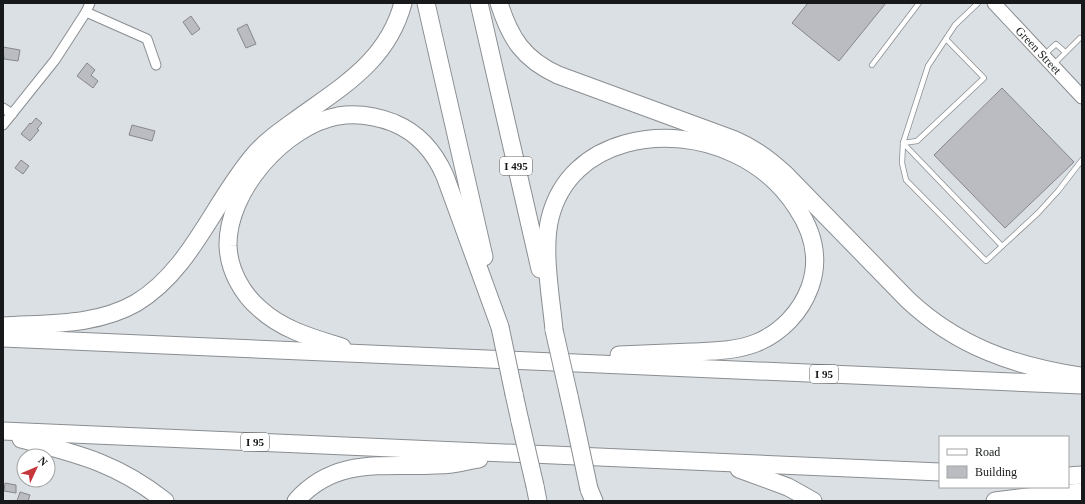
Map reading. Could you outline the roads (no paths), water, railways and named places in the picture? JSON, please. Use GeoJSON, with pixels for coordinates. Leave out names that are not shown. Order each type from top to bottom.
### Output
{"type":"FeatureCollection","features":[{"type":"Feature","properties":{"kind":"highway"},"geometry":{"type":"LineString","coordinates":[[3,326],[71,322],[100,317],[114,313],[131,305],[156,289],[182,261],[242,171],[258,150],[277,133],[354,77],[374,58],[394,29],[403,3]]}},
{"type":"Feature","properties":{"kind":"highway"},"geometry":{"type":"LineString","coordinates":[[426,3],[537,496]]}},
{"type":"Feature","properties":{"kind":"highway","name":"I 495"},"geometry":{"type":"LineString","coordinates":[[479,3],[592,497]]}},
{"type":"Feature","properties":{"kind":"highway"},"geometry":{"type":"LineString","coordinates":[[499,3],[506,25],[515,42],[528,56],[546,69],[558,75],[735,140],[748,146],[768,159],[785,174],[908,300],[929,319],[948,332],[976,347],[1012,362],[1082,377]]}},
{"type":"Feature","properties":{"kind":"highway"},"geometry":{"type":"LineString","coordinates":[[361,354],[295,331],[264,313],[250,299],[239,284],[232,268],[229,252],[229,233],[235,212],[246,188],[261,166],[279,148],[298,133],[323,120],[338,116],[360,115],[386,120],[408,131],[423,142],[431,151],[445,176],[500,327]]}},
{"type":"Feature","properties":{"kind":"highway"},"geometry":{"type":"LineString","coordinates":[[554,330],[546,250],[548,226],[551,213],[560,192],[576,171],[591,158],[612,147],[646,139],[674,138],[700,141],[728,150],[754,164],[776,182],[795,205],[809,230],[815,258],[814,272],[808,291],[804,300],[793,316],[782,327],[766,339],[742,348],[620,355],[565,363]]}},
{"type":"Feature","properties":{"kind":"highway","name":"I 95"},"geometry":{"type":"LineString","coordinates":[[3,338],[1082,385]]}},
{"type":"Feature","properties":{"kind":"highway","name":"I 95"},"geometry":{"type":"LineString","coordinates":[[3,431],[939,472]]}},
{"type":"Feature","properties":{"kind":"highway"},"geometry":{"type":"LineString","coordinates":[[3,434],[67,451],[106,464],[132,478],[165,501]]}},
{"type":"Feature","properties":{"kind":"highway"},"geometry":{"type":"LineString","coordinates":[[296,501],[318,481],[336,472],[347,469],[366,466],[452,464],[508,453]]}},
{"type":"Feature","properties":{"kind":"highway"},"geometry":{"type":"LineString","coordinates":[[721,463],[783,485],[813,501]]}},
{"type":"Feature","properties":{"kind":"highway"},"geometry":{"type":"LineString","coordinates":[[1069,476],[1082,475]]}},
{"type":"Feature","properties":{"kind":"highway"},"geometry":{"type":"LineString","coordinates":[[995,501],[1027,496],[1082,492]]}},
{"type":"Feature","properties":{"kind":"main road","name":"Green Street"},"geometry":{"type":"LineString","coordinates":[[994,3],[1082,97]]}},
{"type":"Feature","properties":{"kind":"street"},"geometry":{"type":"LineString","coordinates":[[3,125],[54,60],[86,12],[90,3]]}},
{"type":"Feature","properties":{"kind":"street"},"geometry":{"type":"LineString","coordinates":[[86,12],[147,39],[156,65]]}},
{"type":"Feature","properties":{"kind":"street"},"geometry":{"type":"LineString","coordinates":[[3,108],[12,114]]}},
{"type":"Feature","properties":{"kind":"lane"},"geometry":{"type":"LineString","coordinates":[[872,65],[918,3]]}},
{"type":"Feature","properties":{"kind":"lane"},"geometry":{"type":"LineString","coordinates":[[978,3],[955,25],[928,66],[903,143],[902,163],[906,180],[986,261],[1038,213],[1058,191],[1082,160]]}},
{"type":"Feature","properties":{"kind":"lane"},"geometry":{"type":"LineString","coordinates":[[1052,65],[1080,38]]}},
{"type":"Feature","properties":{"kind":"lane"},"geometry":{"type":"LineString","coordinates":[[903,143],[917,141],[984,78],[946,39]]}},
{"type":"Feature","properties":{"kind":"lane"},"geometry":{"type":"LineString","coordinates":[[1043,56],[1056,44],[1065,52]]}},
{"type":"Feature","properties":{"kind":"lane"},"geometry":{"type":"LineString","coordinates":[[903,143],[1002,246]]}}]}
